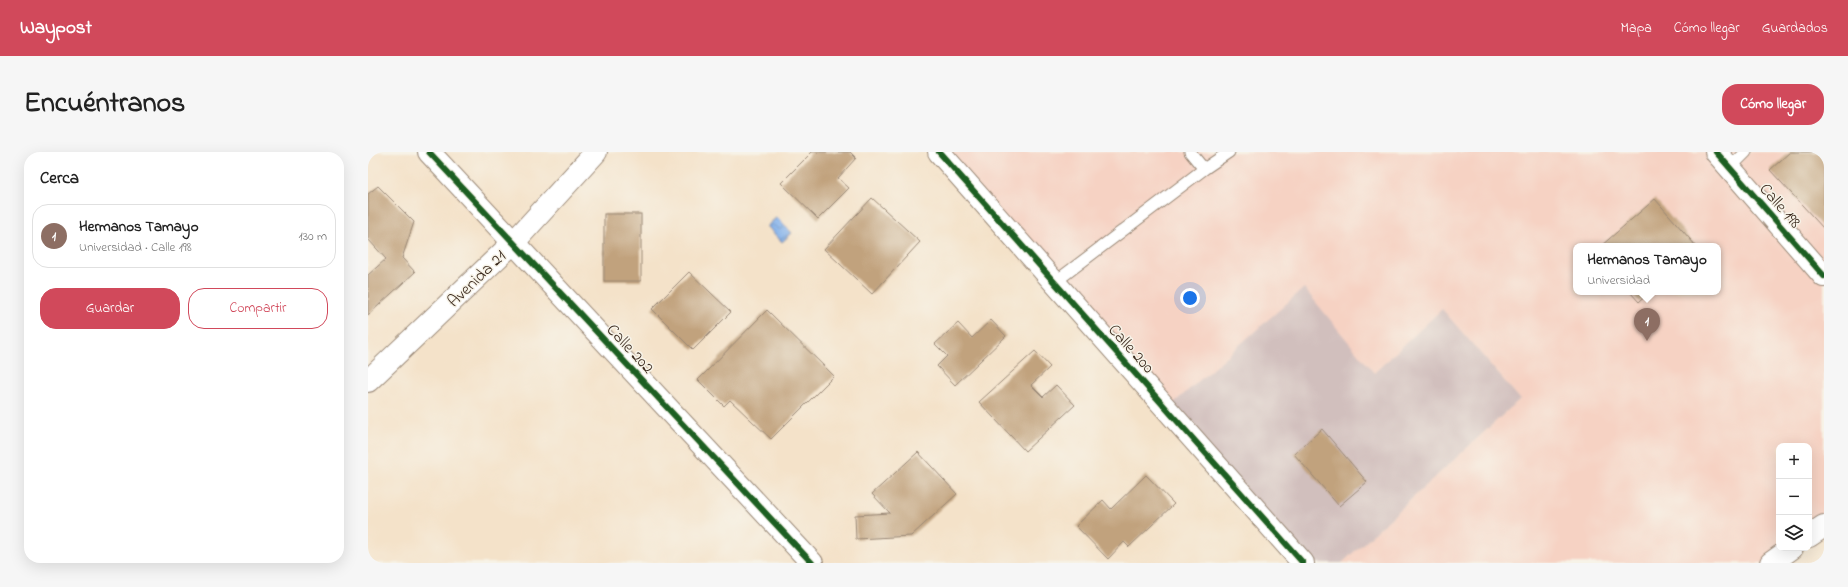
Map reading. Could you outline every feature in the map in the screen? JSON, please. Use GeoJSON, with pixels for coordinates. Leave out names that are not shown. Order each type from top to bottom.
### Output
{"type":"FeatureCollection","features":[{"type":"Feature","properties":{"kind":"street","name":"Calle 202"},"geometry":{"type":"LineString","coordinates":[[429,152],[812,563]]}},
{"type":"Feature","properties":{"kind":"street","name":"Avenida 21"},"geometry":{"type":"LineString","coordinates":[[368,382],[514,242],[596,152]]}},
{"type":"Feature","properties":{"kind":"street","name":"Calle 200"},"geometry":{"type":"LineString","coordinates":[[939,152],[1303,563]]}},
{"type":"Feature","properties":{"kind":"street","name":"Calle 198"},"geometry":{"type":"LineString","coordinates":[[1723,160],[1824,276]]}},
{"type":"Feature","properties":{"kind":"street"},"geometry":{"type":"LineString","coordinates":[[1812,534],[1824,526]]}},
{"type":"Feature","properties":{"kind":"street"},"geometry":{"type":"LineString","coordinates":[[1771,563],[1788,551]]}},
{"type":"Feature","properties":{"kind":"lane"},"geometry":{"type":"LineString","coordinates":[[1190,152],[1204,169]]}},
{"type":"Feature","properties":{"kind":"lane"},"geometry":{"type":"LineString","coordinates":[[1055,282],[1204,169],[1229,152]]}},
{"type":"Feature","properties":{"kind":"lane"},"geometry":{"type":"LineString","coordinates":[[1723,160],[1746,152]]}},
{"type":"Feature","properties":{"kind":"shaded area"},"geometry":{"type":"Polygon","coordinates":[[[939,152],[1824,152],[1824,526],[1812,534],[1812,443],[1776,443],[1776,551],[1777,551],[1771,563],[1342,563],[1520,399],[1442,310],[1374,373],[1167,409],[939,152]]]}},
{"type":"Feature","properties":{"kind":"shaded area"},"geometry":{"type":"Polygon","coordinates":[[[1304,288],[1374,373],[1442,309],[1520,399],[1342,563],[1303,563],[1167,409],[1304,288]]]}},
{"type":"Feature","properties":{"kind":"water"},"geometry":{"type":"Polygon","coordinates":[[[777,217],[792,233],[782,242],[767,226],[777,217]]]}},
{"type":"Feature","properties":{"kind":"building"},"geometry":{"type":"Polygon","coordinates":[[[812,152],[850,152],[856,158],[838,178],[849,188],[818,219],[781,183],[812,152]]]}},
{"type":"Feature","properties":{"kind":"building"},"geometry":{"type":"Polygon","coordinates":[[[1790,152],[1824,152],[1824,229],[1770,170],[1790,152]]]}},
{"type":"Feature","properties":{"kind":"building"},"geometry":{"type":"Polygon","coordinates":[[[378,186],[414,222],[402,258],[415,272],[368,315],[368,275],[386,259],[368,239],[368,194],[378,186]]]}},
{"type":"Feature","properties":{"kind":"building"},"geometry":{"type":"Polygon","coordinates":[[[872,198],[920,242],[872,294],[824,249],[872,198]]]}},
{"type":"Feature","properties":{"kind":"building"},"geometry":{"type":"Polygon","coordinates":[[[1655,199],[1693,243],[1604,243],[1655,199]]]}},
{"type":"Feature","properties":{"kind":"building"},"geometry":{"type":"Polygon","coordinates":[[[604,214],[641,214],[641,281],[604,281],[604,214]]]}},
{"type":"Feature","properties":{"kind":"building"},"geometry":{"type":"Polygon","coordinates":[[[689,272],[731,312],[693,350],[652,309],[689,272]]]}},
{"type":"Feature","properties":{"kind":"building"},"geometry":{"type":"Polygon","coordinates":[[[1633,295],[1647,295],[1639,302],[1633,295]]]}},
{"type":"Feature","properties":{"kind":"building"},"geometry":{"type":"Polygon","coordinates":[[[767,310],[834,376],[771,439],[730,400],[724,406],[698,380],[767,310]]]}},
{"type":"Feature","properties":{"kind":"building"},"geometry":{"type":"Polygon","coordinates":[[[991,320],[1006,336],[955,385],[937,366],[947,356],[935,344],[958,323],[972,338],[991,320]]]}},
{"type":"Feature","properties":{"kind":"building"},"geometry":{"type":"Polygon","coordinates":[[[1035,351],[1050,367],[1031,385],[1043,397],[1056,385],[1075,405],[1025,451],[979,402],[1035,351]]]}},
{"type":"Feature","properties":{"kind":"building"},"geometry":{"type":"Polygon","coordinates":[[[1322,429],[1367,482],[1339,506],[1294,454],[1322,429]]]}},
{"type":"Feature","properties":{"kind":"building"},"geometry":{"type":"Polygon","coordinates":[[[918,452],[957,494],[911,536],[856,539],[855,515],[890,513],[872,494],[918,452]]]}},
{"type":"Feature","properties":{"kind":"building"},"geometry":{"type":"Polygon","coordinates":[[[1146,475],[1174,504],[1129,547],[1124,542],[1108,559],[1076,526],[1103,500],[1111,509],[1146,475]]]}},
{"type":"Feature","properties":{"kind":"cycle path"},"geometry":{"type":"LineString","coordinates":[[429,152],[812,563]]}},
{"type":"Feature","properties":{"kind":"cycle path"},"geometry":{"type":"LineString","coordinates":[[939,152],[1303,563]]}},
{"type":"Feature","properties":{"kind":"cycle path"},"geometry":{"type":"LineString","coordinates":[[1716,152],[1824,276]]}},
{"type":"Feature","properties":{"kind":"place","name":"Hermanos Tamayo"},"geometry":{"type":"Point","coordinates":[1647,341]}}]}
